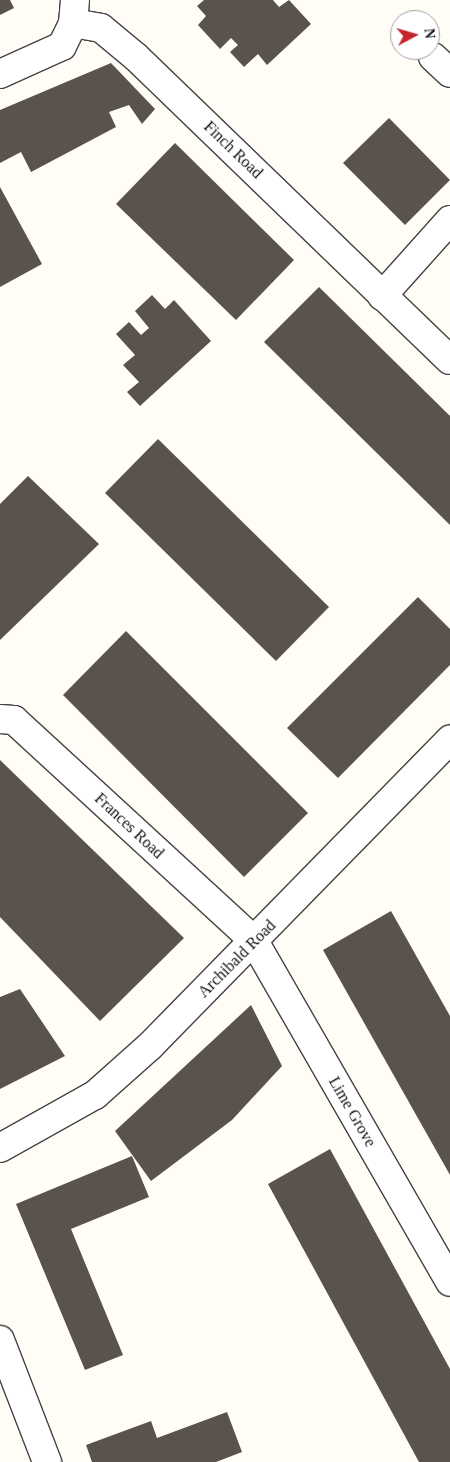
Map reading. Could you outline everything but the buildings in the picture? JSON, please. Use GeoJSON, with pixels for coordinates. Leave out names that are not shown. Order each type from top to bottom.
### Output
{"type":"FeatureCollection","features":[{"type":"Feature","properties":{"kind":"street","name":"Finch Road"},"geometry":{"type":"LineString","coordinates":[[0,74],[62,46],[74,11],[102,28],[136,57],[450,360]]}},
{"type":"Feature","properties":{"kind":"street"},"geometry":{"type":"LineString","coordinates":[[382,296],[450,220]]}},
{"type":"Feature","properties":{"kind":"street","name":"Frances Road"},"geometry":{"type":"LineString","coordinates":[[0,719],[14,720],[254,941]]}},
{"type":"Feature","properties":{"kind":"street","name":"Archibald Road"},"geometry":{"type":"LineString","coordinates":[[0,1148],[94,1095],[150,1046],[450,740]]}},
{"type":"Feature","properties":{"kind":"street","name":"Lime Grove"},"geometry":{"type":"LineString","coordinates":[[254,941],[450,1282]]}},
{"type":"Feature","properties":{"kind":"street"},"geometry":{"type":"LineString","coordinates":[[0,1340],[47,1462]]}}]}
